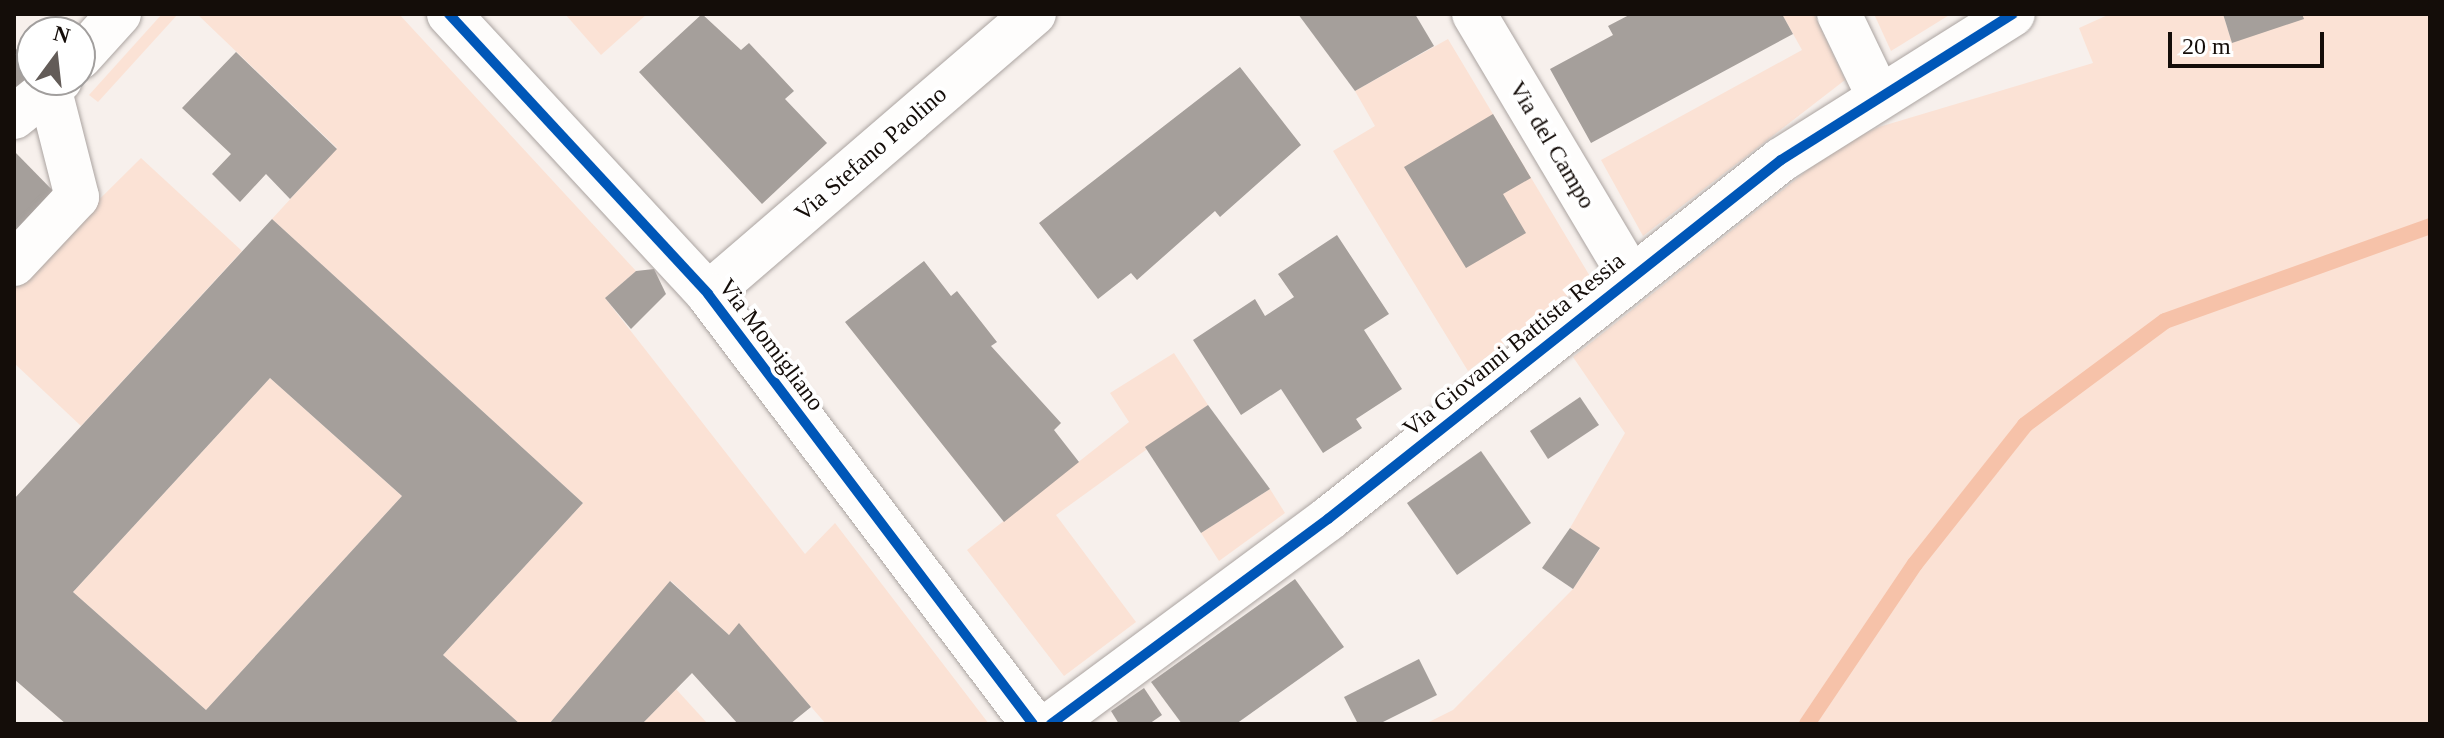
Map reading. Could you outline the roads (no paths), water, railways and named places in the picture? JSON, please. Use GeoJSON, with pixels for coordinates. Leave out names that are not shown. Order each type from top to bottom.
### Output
{"type":"FeatureCollection","features":[{"type":"Feature","properties":{"kind":"street"},"geometry":{"type":"LineString","coordinates":[[96,39],[119,14]]}},
{"type":"Feature","properties":{"kind":"street","name":"Via Momigliano"},"geometry":{"type":"LineString","coordinates":[[449,14],[708,294],[1033,724]]}},
{"type":"Feature","properties":{"kind":"street","name":"Via Stefano Paolino"},"geometry":{"type":"LineString","coordinates":[[708,294],[1034,14]]}},
{"type":"Feature","properties":{"kind":"street","name":"Via del Campo"},"geometry":{"type":"LineString","coordinates":[[1474,14],[1631,277]]}},
{"type":"Feature","properties":{"kind":"street"},"geometry":{"type":"LineString","coordinates":[[1839,14],[1878,95]]}},
{"type":"Feature","properties":{"kind":"street","name":"Via Giovanni Battista Ressia"},"geometry":{"type":"LineString","coordinates":[[1051,724],[1328,519],[1631,277],[1878,95],[2013,14]]}},
{"type":"Feature","properties":{"kind":"street"},"geometry":{"type":"LineString","coordinates":[[14,117],[42,96]]}},
{"type":"Feature","properties":{"kind":"street"},"geometry":{"type":"LineString","coordinates":[[14,264],[77,197],[57,96]]}},
{"type":"Feature","properties":{"kind":"waterway"},"geometry":{"type":"LineString","coordinates":[[1807,724],[1915,564],[2025,425],[2165,321],[2430,226]]}}]}
